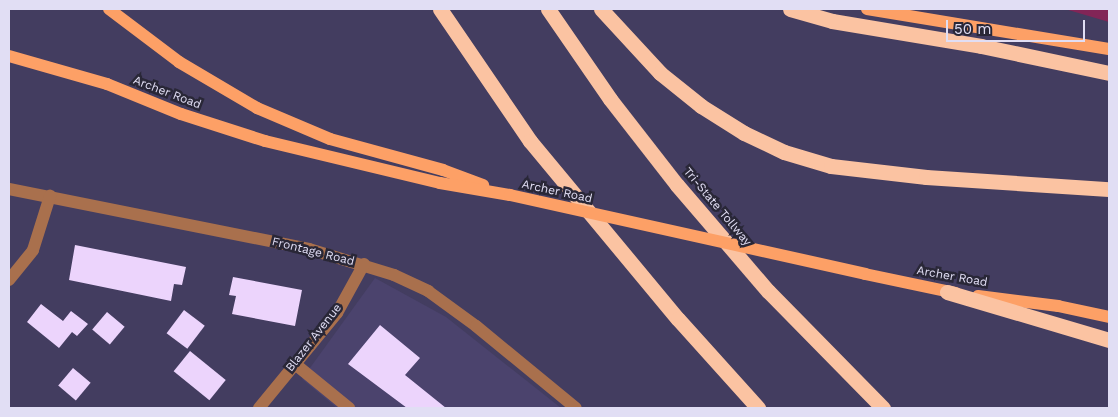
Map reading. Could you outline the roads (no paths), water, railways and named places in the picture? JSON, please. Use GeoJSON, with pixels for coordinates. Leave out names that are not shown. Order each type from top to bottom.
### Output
{"type":"FeatureCollection","features":[{"type":"Feature","properties":{"kind":"highway"},"geometry":{"type":"LineString","coordinates":[[440,9],[530,141],[678,319],[758,408]]}},
{"type":"Feature","properties":{"kind":"highway","name":"Tri-State Tollway"},"geometry":{"type":"LineString","coordinates":[[548,9],[610,99],[677,185],[768,291],[883,408]]}},
{"type":"Feature","properties":{"kind":"highway"},"geometry":{"type":"LineString","coordinates":[[602,9],[660,73],[701,106],[744,133],[784,152],[831,166],[926,178],[1109,189]]}},
{"type":"Feature","properties":{"kind":"highway"},"geometry":{"type":"LineString","coordinates":[[790,9],[832,21],[981,46],[1109,74]]}},
{"type":"Feature","properties":{"kind":"highway"},"geometry":{"type":"LineString","coordinates":[[947,292],[1109,340]]}},
{"type":"Feature","properties":{"kind":"main road"},"geometry":{"type":"LineString","coordinates":[[109,9],[179,62],[257,108],[330,139],[443,170],[510,195]]}},
{"type":"Feature","properties":{"kind":"main road"},"geometry":{"type":"LineString","coordinates":[[867,9],[1109,49]]}},
{"type":"Feature","properties":{"kind":"main road","name":"Archer Road"},"geometry":{"type":"LineString","coordinates":[[9,56],[89,78],[180,114],[265,141],[440,184],[510,195],[947,292],[1058,306],[1109,317]]}},
{"type":"Feature","properties":{"kind":"street","name":"Frontage Road"},"geometry":{"type":"LineString","coordinates":[[9,189],[309,249],[364,264],[428,291],[576,408]]}},
{"type":"Feature","properties":{"kind":"street"},"geometry":{"type":"LineString","coordinates":[[9,280],[34,250],[50,196]]}},
{"type":"Feature","properties":{"kind":"street","name":"Blazer Avenue"},"geometry":{"type":"LineString","coordinates":[[259,408],[337,313],[364,264]]}},
{"type":"Feature","properties":{"kind":"street"},"geometry":{"type":"LineString","coordinates":[[295,364],[349,408]]}}]}
